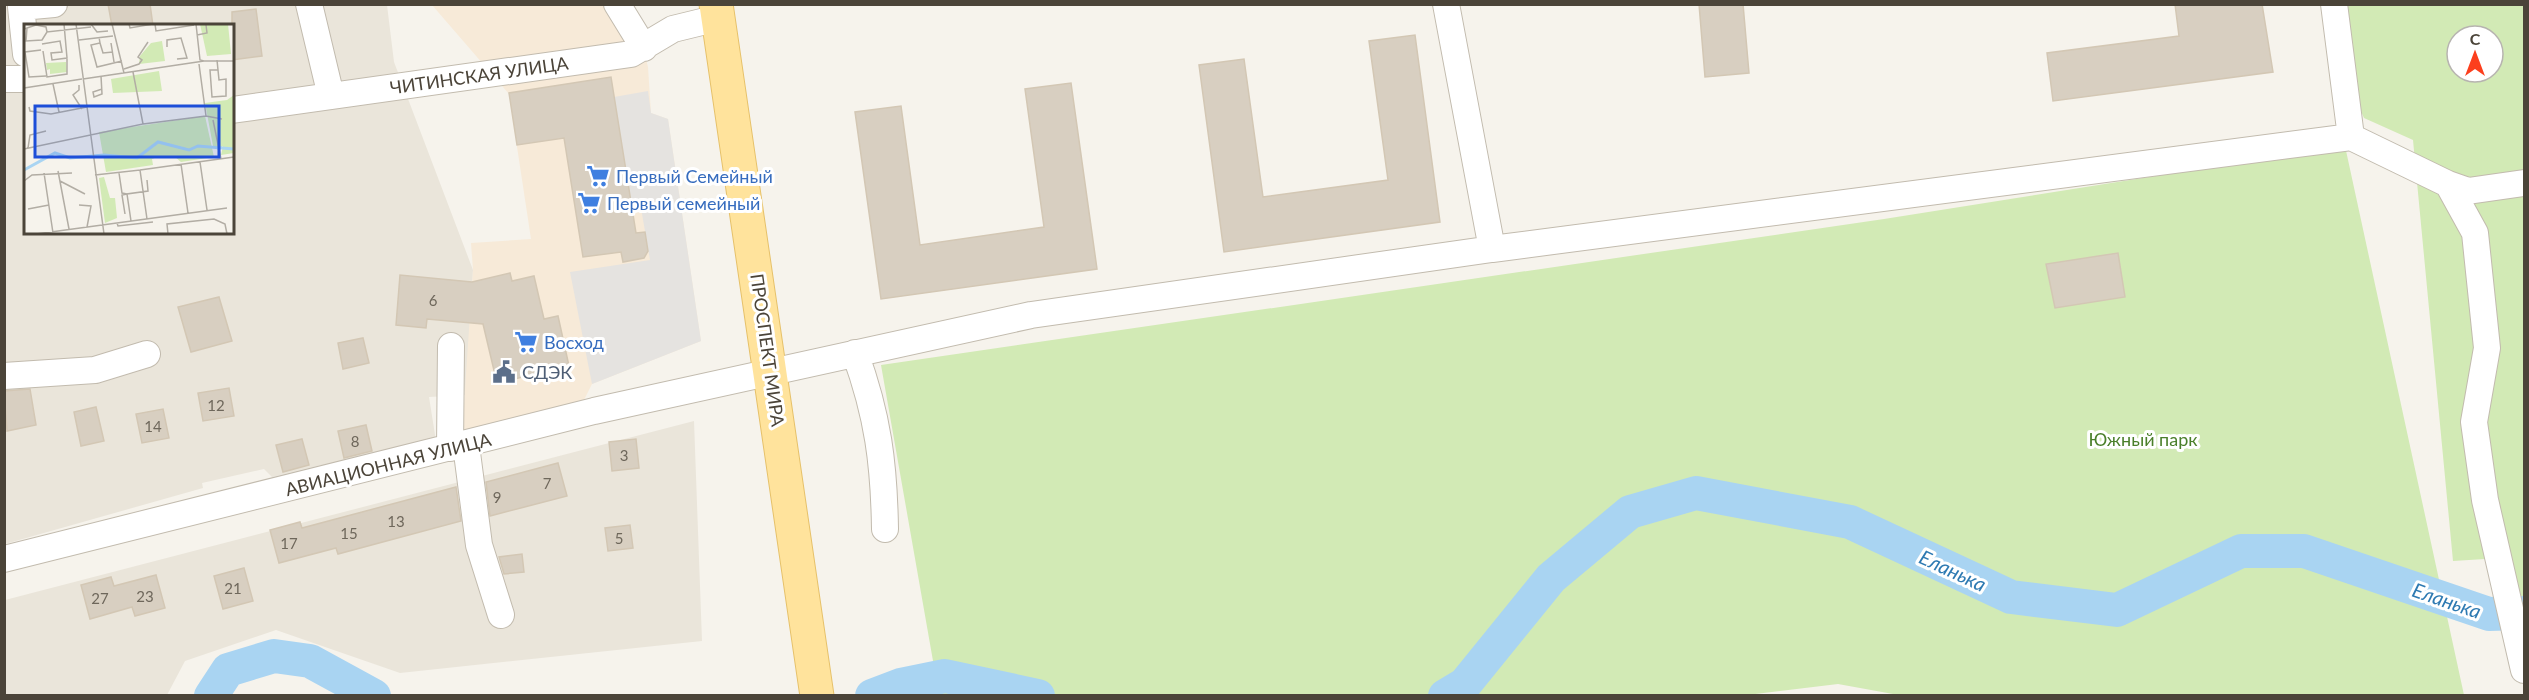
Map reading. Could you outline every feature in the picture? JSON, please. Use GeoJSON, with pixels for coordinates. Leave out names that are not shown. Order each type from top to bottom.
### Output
{"type":"FeatureCollection","features":[{"type":"Feature","properties":{"kind":"main road","name":"ПРОСПЕКТ МИРА"},"geometry":{"type":"LineString","coordinates":[[717,11],[816,691]]}},
{"type":"Feature","properties":{"kind":"street"},"geometry":{"type":"LineString","coordinates":[[24,35],[21,7],[54,4]]}},
{"type":"Feature","properties":{"kind":"street"},"geometry":{"type":"LineString","coordinates":[[309,4],[331,96]]}},
{"type":"Feature","properties":{"kind":"street"},"geometry":{"type":"LineString","coordinates":[[617,4],[644,48]]}},
{"type":"Feature","properties":{"kind":"street"},"geometry":{"type":"LineString","coordinates":[[1446,4],[1492,249]]}},
{"type":"Feature","properties":{"kind":"street"},"geometry":{"type":"LineString","coordinates":[[2334,4],[2351,137],[2448,184],[2468,191],[2524,183]]}},
{"type":"Feature","properties":{"kind":"street","name":"ЧИТИНСКАЯ УЛИЦА"},"geometry":{"type":"LineString","coordinates":[[234,110],[631,54],[673,29],[717,11]]}},
{"type":"Feature","properties":{"kind":"street"},"geometry":{"type":"LineString","coordinates":[[4,79],[24,79]]}},
{"type":"Feature","properties":{"kind":"street","name":"АВИАЦИОННАЯ УЛИЦА"},"geometry":{"type":"LineString","coordinates":[[4,559],[458,447],[594,411],[771,370],[1031,315],[1492,249],[2351,137]]}},
{"type":"Feature","properties":{"kind":"street"},"geometry":{"type":"LineString","coordinates":[[2448,184],[2475,233],[2487,348],[2474,422],[2486,500],[2524,670]]}},
{"type":"Feature","properties":{"kind":"street"},"geometry":{"type":"LineString","coordinates":[[451,346],[458,447],[479,544],[501,615]]}},
{"type":"Feature","properties":{"kind":"street"},"geometry":{"type":"LineString","coordinates":[[4,376],[95,370],[147,354]]}},
{"type":"Feature","properties":{"kind":"street"},"geometry":{"type":"LineString","coordinates":[[851,354],[870,393],[884,467],[885,530]]}},
{"type":"Feature","properties":{"kind":"shaded area"},"geometry":{"type":"Polygon","coordinates":[[[5,5],[387,5],[394,62],[473,270],[466,395],[429,397],[436,441],[322,468],[321,465],[272,477],[264,469],[202,483],[203,488],[5,544],[5,5]]]}},
{"type":"Feature","properties":{"kind":"shaded area"},"geometry":{"type":"Polygon","coordinates":[[[432,5],[628,5],[637,24],[648,67],[651,113],[668,119],[701,341],[592,384],[581,406],[462,434],[473,270],[471,243],[531,239],[509,94],[432,5]]]}},
{"type":"Feature","properties":{"kind":"shaded area"},"geometry":{"type":"Polygon","coordinates":[[[648,91],[651,113],[668,119],[701,341],[592,384],[570,272],[650,260],[641,208],[632,206],[614,97],[648,91]]]}},
{"type":"Feature","properties":{"kind":"shaded area"},"geometry":{"type":"Polygon","coordinates":[[[694,421],[702,641],[400,673],[276,630],[185,661],[167,695],[5,696],[5,600],[694,421]]]}},
{"type":"Feature","properties":{"kind":"green space"},"geometry":{"type":"Polygon","coordinates":[[[2343,5],[2524,5],[2523,611],[2501,558],[2453,561],[2413,140],[2364,118],[2360,109],[2343,5]]]}},
{"type":"Feature","properties":{"kind":"green space","name":"Южный парк"},"geometry":{"type":"Polygon","coordinates":[[[2345,146],[2464,695],[1904,696],[1838,684],[1739,696],[939,695],[881,365],[1884,219],[2345,146]]]}},
{"type":"Feature","properties":{"kind":"building"},"geometry":{"type":"Polygon","coordinates":[[[108,4],[150,4],[153,24],[112,24],[108,4]]]}},
{"type":"Feature","properties":{"kind":"building"},"geometry":{"type":"Polygon","coordinates":[[[1699,4],[1743,4],[1749,73],[1705,77],[1699,4]]]}},
{"type":"Feature","properties":{"kind":"building"},"geometry":{"type":"Polygon","coordinates":[[[2175,4],[2262,4],[2273,72],[2053,101],[2047,53],[2179,36],[2175,4]]]}},
{"type":"Feature","properties":{"kind":"building"},"geometry":{"type":"Polygon","coordinates":[[[256,9],[262,56],[234,60],[232,12],[256,9]]]}},
{"type":"Feature","properties":{"kind":"building"},"geometry":{"type":"Polygon","coordinates":[[[1415,35],[1440,222],[1224,252],[1199,65],[1244,59],[1263,197],[1388,180],[1369,41],[1415,35]]]}},
{"type":"Feature","properties":{"kind":"building","name":"Первый Семейный"},"geometry":{"type":"Polygon","coordinates":[[[611,77],[636,233],[645,232],[648,251],[644,258],[623,262],[621,252],[583,257],[564,138],[517,145],[509,93],[611,77]]]}},
{"type":"Feature","properties":{"kind":"building"},"geometry":{"type":"Polygon","coordinates":[[[1071,83],[1097,269],[881,299],[855,112],[901,106],[920,245],[1044,227],[1025,89],[1071,83]]]}},
{"type":"Feature","properties":{"kind":"building"},"geometry":{"type":"Polygon","coordinates":[[[2118,253],[2125,297],[2055,308],[2046,264],[2118,253]]]}},
{"type":"Feature","properties":{"kind":"building","name":"Восход"},"geometry":{"type":"Polygon","coordinates":[[[510,273],[512,281],[534,276],[544,319],[558,316],[569,366],[497,383],[483,324],[427,319],[426,328],[396,325],[400,275],[472,282],[510,273]]]}},
{"type":"Feature","properties":{"kind":"building"},"geometry":{"type":"Polygon","coordinates":[[[219,297],[232,341],[191,352],[178,307],[219,297]]]}},
{"type":"Feature","properties":{"kind":"building"},"geometry":{"type":"Polygon","coordinates":[[[363,338],[369,363],[343,369],[338,343],[363,338]]]}},
{"type":"Feature","properties":{"kind":"building"},"geometry":{"type":"Polygon","coordinates":[[[229,388],[234,416],[203,421],[198,393],[229,388]]]}},
{"type":"Feature","properties":{"kind":"building"},"geometry":{"type":"Polygon","coordinates":[[[30,389],[36,425],[7,431],[4,391],[30,389]]]}},
{"type":"Feature","properties":{"kind":"building"},"geometry":{"type":"Polygon","coordinates":[[[96,407],[104,441],[81,446],[74,412],[96,407]]]}},
{"type":"Feature","properties":{"kind":"building"},"geometry":{"type":"Polygon","coordinates":[[[163,409],[169,438],[142,443],[136,414],[163,409]]]}},
{"type":"Feature","properties":{"kind":"building"},"geometry":{"type":"Polygon","coordinates":[[[366,425],[372,451],[344,458],[338,431],[366,425]]]}},
{"type":"Feature","properties":{"kind":"building"},"geometry":{"type":"Polygon","coordinates":[[[302,439],[309,465],[283,472],[276,445],[302,439]]]}},
{"type":"Feature","properties":{"kind":"building"},"geometry":{"type":"Polygon","coordinates":[[[636,439],[639,468],[612,471],[609,442],[636,439]]]}},
{"type":"Feature","properties":{"kind":"building"},"geometry":{"type":"Polygon","coordinates":[[[558,463],[567,496],[490,516],[486,482],[558,463]]]}},
{"type":"Feature","properties":{"kind":"building"},"geometry":{"type":"Polygon","coordinates":[[[456,487],[461,521],[338,554],[336,548],[279,563],[270,530],[300,522],[302,528],[456,487]]]}},
{"type":"Feature","properties":{"kind":"building"},"geometry":{"type":"Polygon","coordinates":[[[630,525],[633,548],[608,551],[605,528],[630,525]]]}},
{"type":"Feature","properties":{"kind":"building"},"geometry":{"type":"Polygon","coordinates":[[[522,554],[524,572],[504,574],[499,557],[522,554]]]}},
{"type":"Feature","properties":{"kind":"building"},"geometry":{"type":"Polygon","coordinates":[[[244,568],[253,601],[223,609],[214,576],[244,568]]]}},
{"type":"Feature","properties":{"kind":"building"},"geometry":{"type":"Polygon","coordinates":[[[156,575],[165,608],[135,616],[132,607],[90,619],[81,585],[111,577],[114,586],[156,575]]]}},
{"type":"Feature","properties":{"kind":"waterway","name":"Еланька"},"geometry":{"type":"LineString","coordinates":[[1445,696],[1465,684],[1551,578],[1630,512],[1696,493],[1850,522],[2011,597],[2117,610],[2241,551],[2304,551],[2489,614],[2524,613]]}},
{"type":"Feature","properties":{"kind":"waterway","name":"Еланька"},"geometry":{"type":"LineString","coordinates":[[211,696],[228,670],[274,656],[310,661],[374,696]]}},
{"type":"Feature","properties":{"kind":"waterway","name":"Еланька"},"geometry":{"type":"LineString","coordinates":[[872,696],[901,685],[945,676],[1038,696]]}},
{"type":"Feature","properties":{"kind":"place","name":"Первый Семейный"},"geometry":{"type":"Point","coordinates":[598,176]}},
{"type":"Feature","properties":{"kind":"place","name":"Первый семейный"},"geometry":{"type":"Point","coordinates":[589,203]}},
{"type":"Feature","properties":{"kind":"place","name":"Восход"},"geometry":{"type":"Point","coordinates":[526,342]}},
{"type":"Feature","properties":{"kind":"place","name":"СДЭК"},"geometry":{"type":"Point","coordinates":[504,372]}}]}
